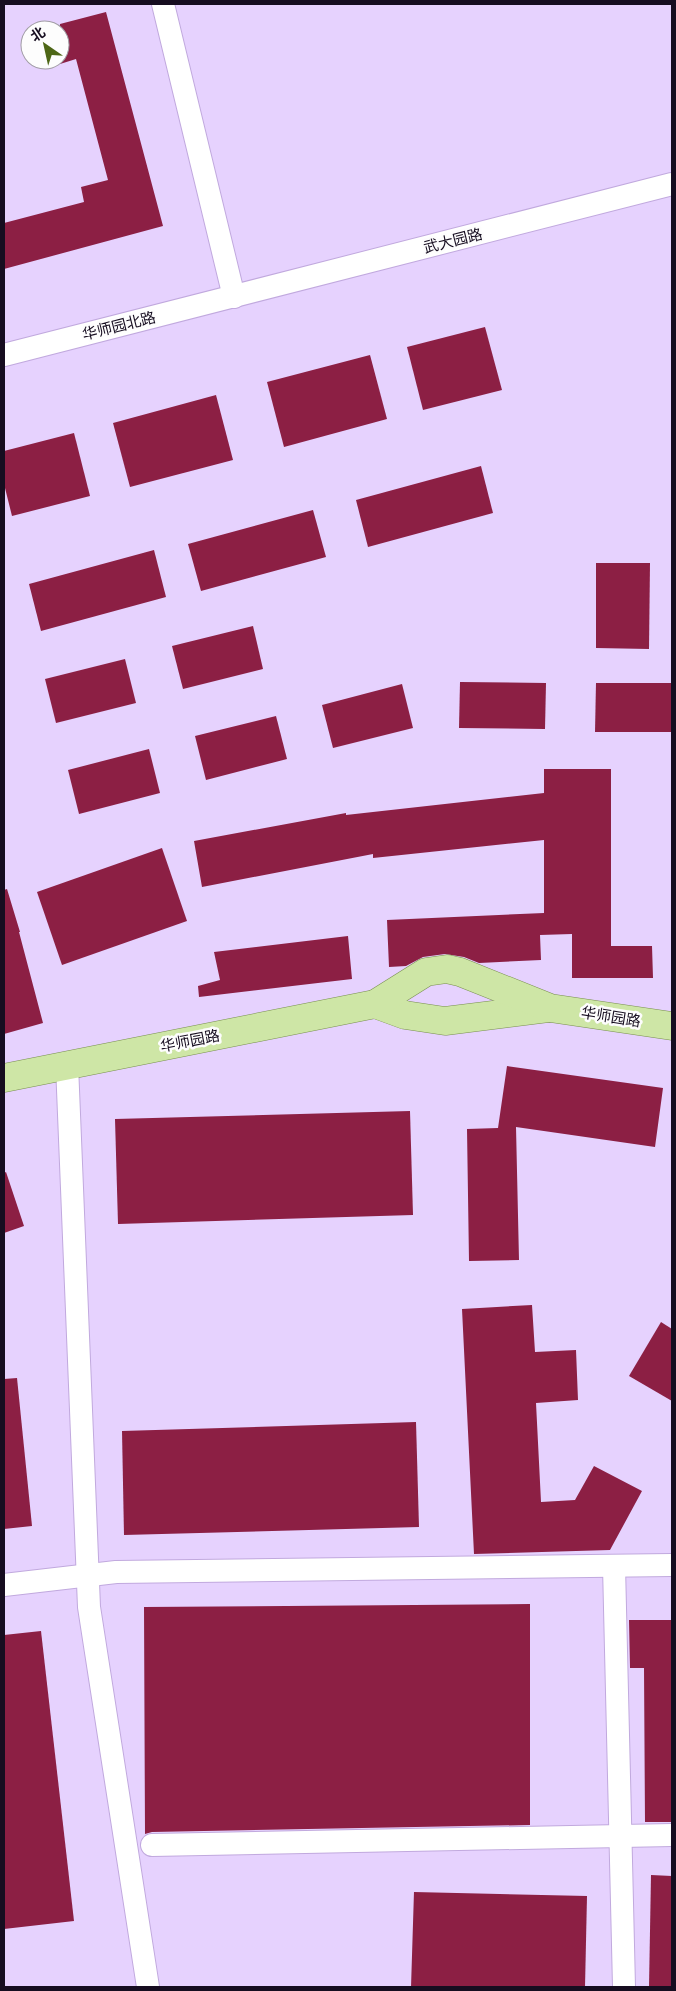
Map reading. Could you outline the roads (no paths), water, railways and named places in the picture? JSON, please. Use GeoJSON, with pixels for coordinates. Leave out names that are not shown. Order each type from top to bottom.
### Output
{"type":"FeatureCollection","features":[{"type":"Feature","properties":{"kind":"main road"},"geometry":{"type":"LineString","coordinates":[[375,1004],[426,972],[448,970],[460,972],[550,1008]]}},
{"type":"Feature","properties":{"kind":"main road"},"geometry":{"type":"LineString","coordinates":[[375,1004],[404,1015],[445,1021],[550,1008]]}},
{"type":"Feature","properties":{"kind":"main road","name":"华师园路"},"geometry":{"type":"LineString","coordinates":[[4,1078],[375,1004]]}},
{"type":"Feature","properties":{"kind":"main road","name":"华师园路"},"geometry":{"type":"LineString","coordinates":[[550,1008],[672,1026]]}},
{"type":"Feature","properties":{"kind":"street"},"geometry":{"type":"LineString","coordinates":[[163,4],[234,297]]}},
{"type":"Feature","properties":{"kind":"street","name":"武大园路"},"geometry":{"type":"LineString","coordinates":[[234,297],[672,184]]}},
{"type":"Feature","properties":{"kind":"street","name":"华师园北路"},"geometry":{"type":"LineString","coordinates":[[4,355],[234,297]]}},
{"type":"Feature","properties":{"kind":"street"},"geometry":{"type":"LineString","coordinates":[[67,1065],[86,1575],[89,1607],[148,1987]]}},
{"type":"Feature","properties":{"kind":"street"},"geometry":{"type":"LineString","coordinates":[[4,1585],[116,1572],[672,1565]]}},
{"type":"Feature","properties":{"kind":"street"},"geometry":{"type":"LineString","coordinates":[[614,1566],[624,1987]]}},
{"type":"Feature","properties":{"kind":"street"},"geometry":{"type":"LineString","coordinates":[[152,1845],[672,1835]]}}]}
